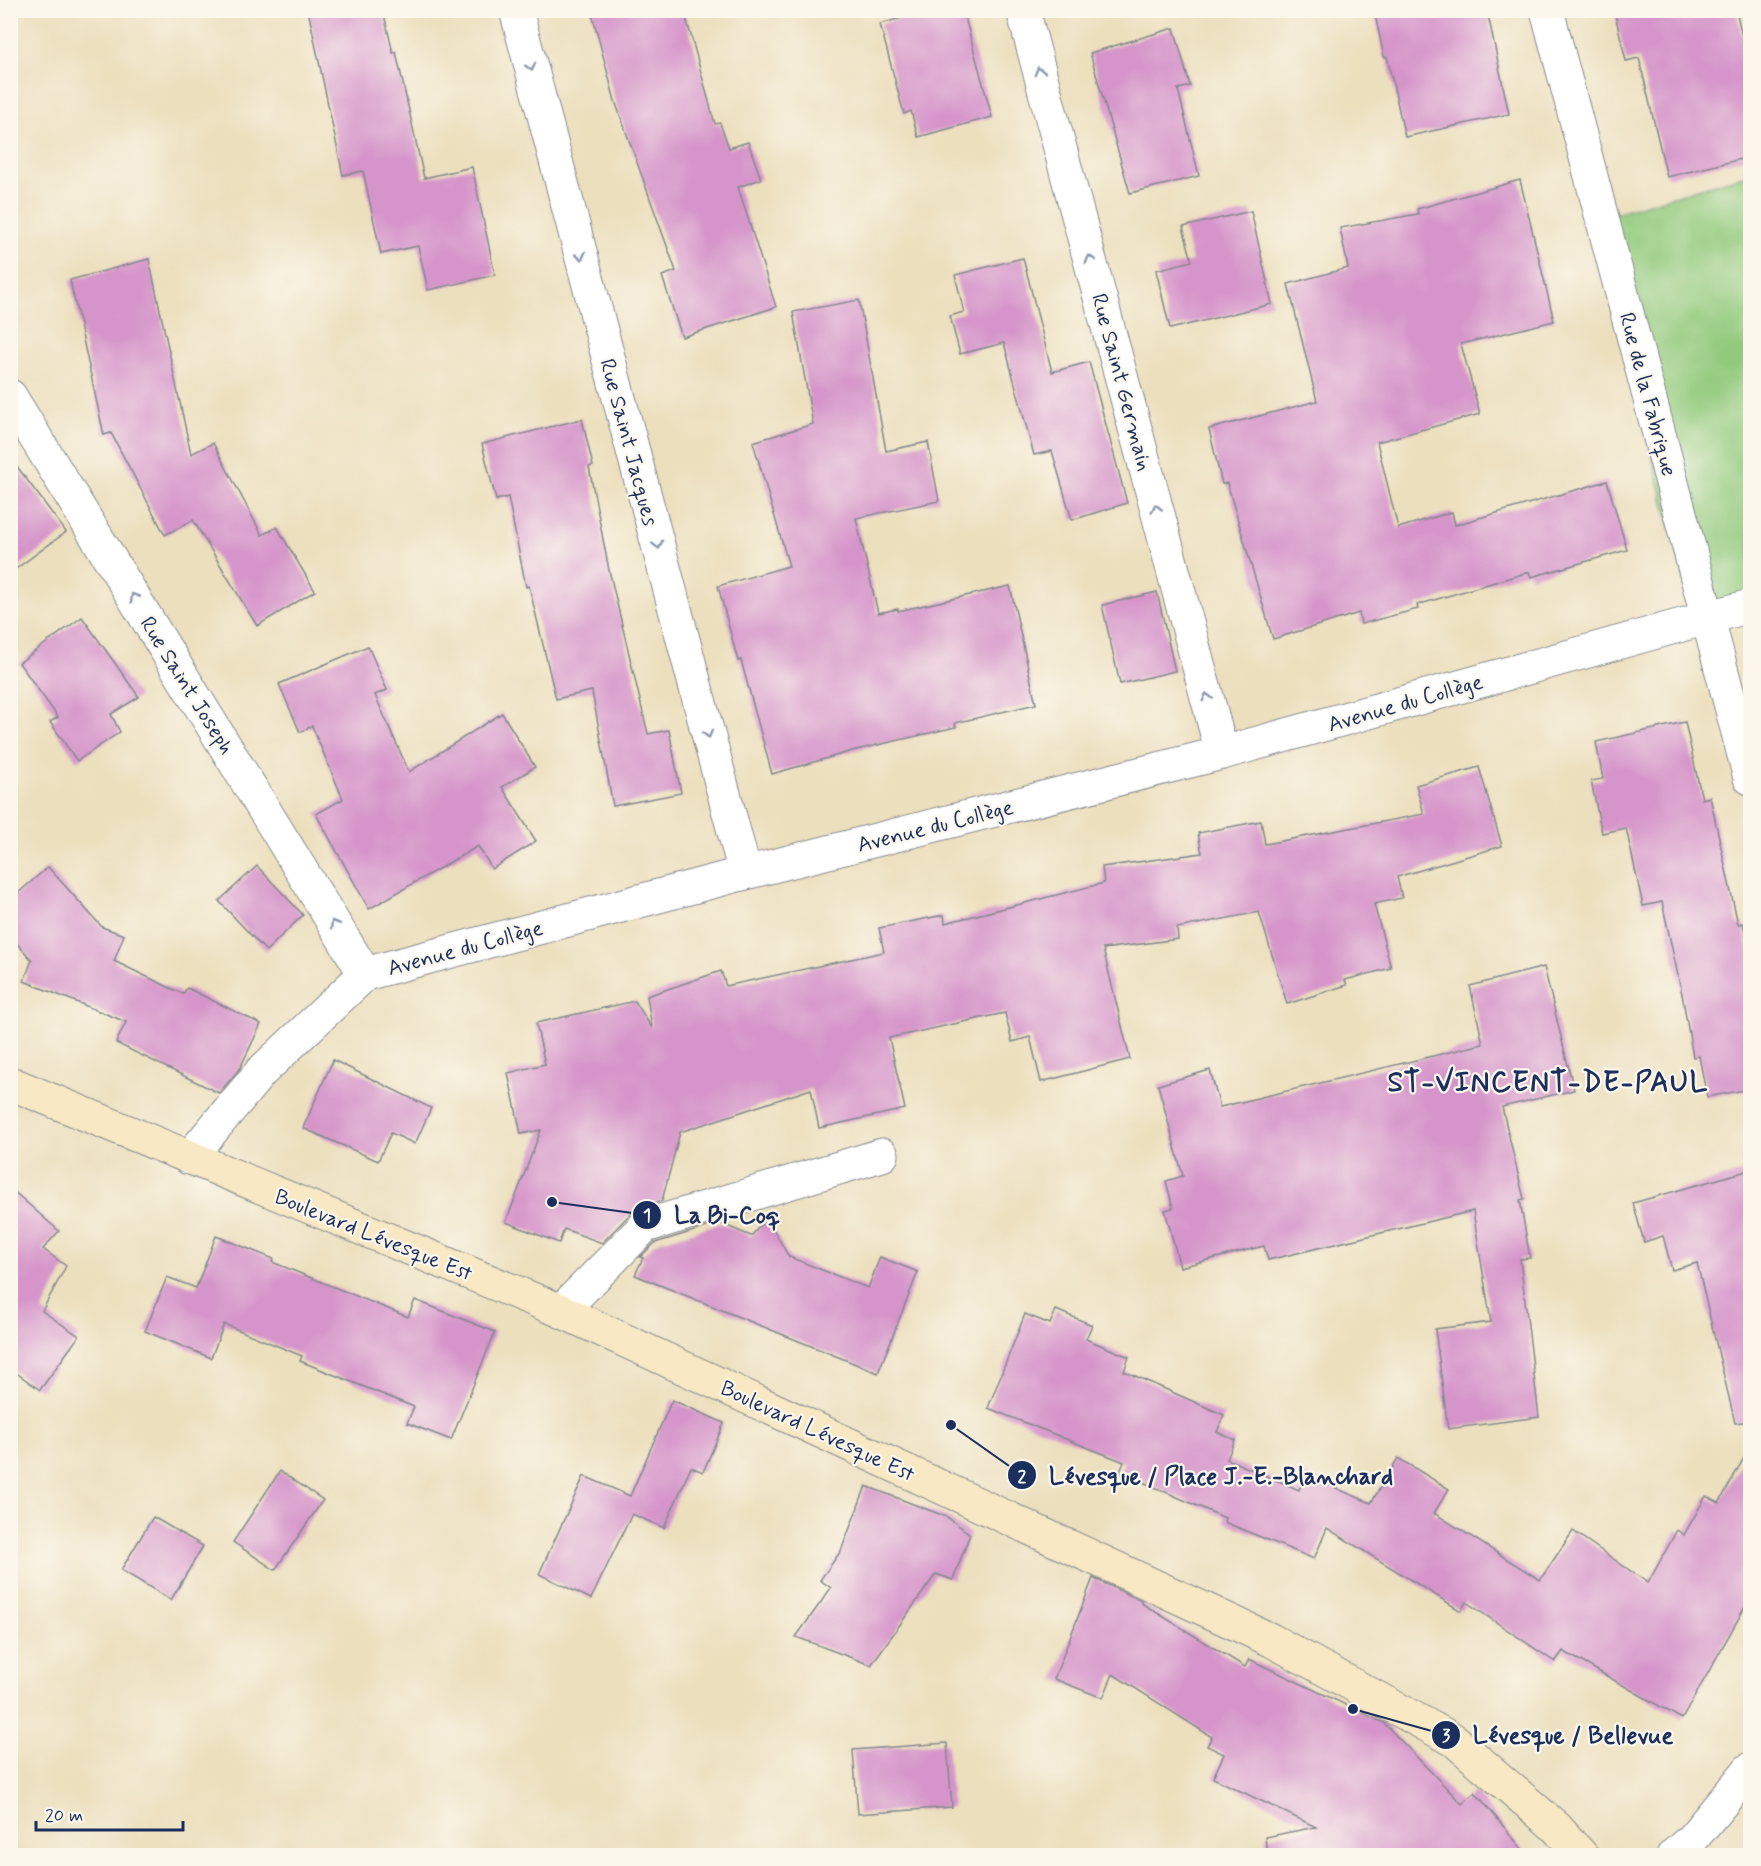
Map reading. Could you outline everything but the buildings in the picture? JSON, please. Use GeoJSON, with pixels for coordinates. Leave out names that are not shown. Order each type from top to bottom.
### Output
{"type":"FeatureCollection","features":[{"type":"Feature","properties":{"kind":"street","name":"Rue Saint Jacques"},"geometry":{"type":"LineString","coordinates":[[516,10],[745,873]]}},
{"type":"Feature","properties":{"kind":"street","name":"Rue Saint Germain"},"geometry":{"type":"LineString","coordinates":[[1023,10],[1222,753]]}},
{"type":"Feature","properties":{"kind":"street","name":"Rue de la Fabrique"},"geometry":{"type":"LineString","coordinates":[[1547,10],[1750,778]]}},
{"type":"Feature","properties":{"kind":"street","name":"Rue Saint Joseph"},"geometry":{"type":"LineString","coordinates":[[10,396],[365,974]]}},
{"type":"Feature","properties":{"kind":"street","name":"Avenue du Collège"},"geometry":{"type":"LineString","coordinates":[[189,1158],[261,1072],[365,974],[745,873],[1222,753],[1750,606]]}},
{"type":"Feature","properties":{"kind":"street","name":"Boulevard Lévesque Est"},"geometry":{"type":"LineString","coordinates":[[10,1083],[561,1311],[1271,1640],[1454,1740],[1556,1827],[1582,1856]]}},
{"type":"Feature","properties":{"kind":"street"},"geometry":{"type":"LineString","coordinates":[[561,1311],[645,1226],[882,1155]]}},
{"type":"Feature","properties":{"kind":"street"},"geometry":{"type":"LineString","coordinates":[[1673,1856],[1692,1839],[1750,1769]]}},
{"type":"Feature","properties":{"kind":"green space"},"geometry":{"type":"Polygon","coordinates":[[[1750,174],[1750,609],[1696,624],[1590,220],[1750,174]]]}},
{"type":"Feature","properties":{"kind":"place","name":"La Bi-Coq"},"geometry":{"type":"Point","coordinates":[552,1202]}},
{"type":"Feature","properties":{"kind":"place","name":"Lévesque / Place J.-E.-Blanchard"},"geometry":{"type":"Point","coordinates":[951,1425]}},
{"type":"Feature","properties":{"kind":"place","name":"Lévesque / Bellevue"},"geometry":{"type":"Point","coordinates":[1353,1709]}},
{"type":"Feature","properties":{"kind":"district","name":"ST-VINCENT-DE-PAUL"},"geometry":{"type":"Point","coordinates":[1548,1081]}}]}
